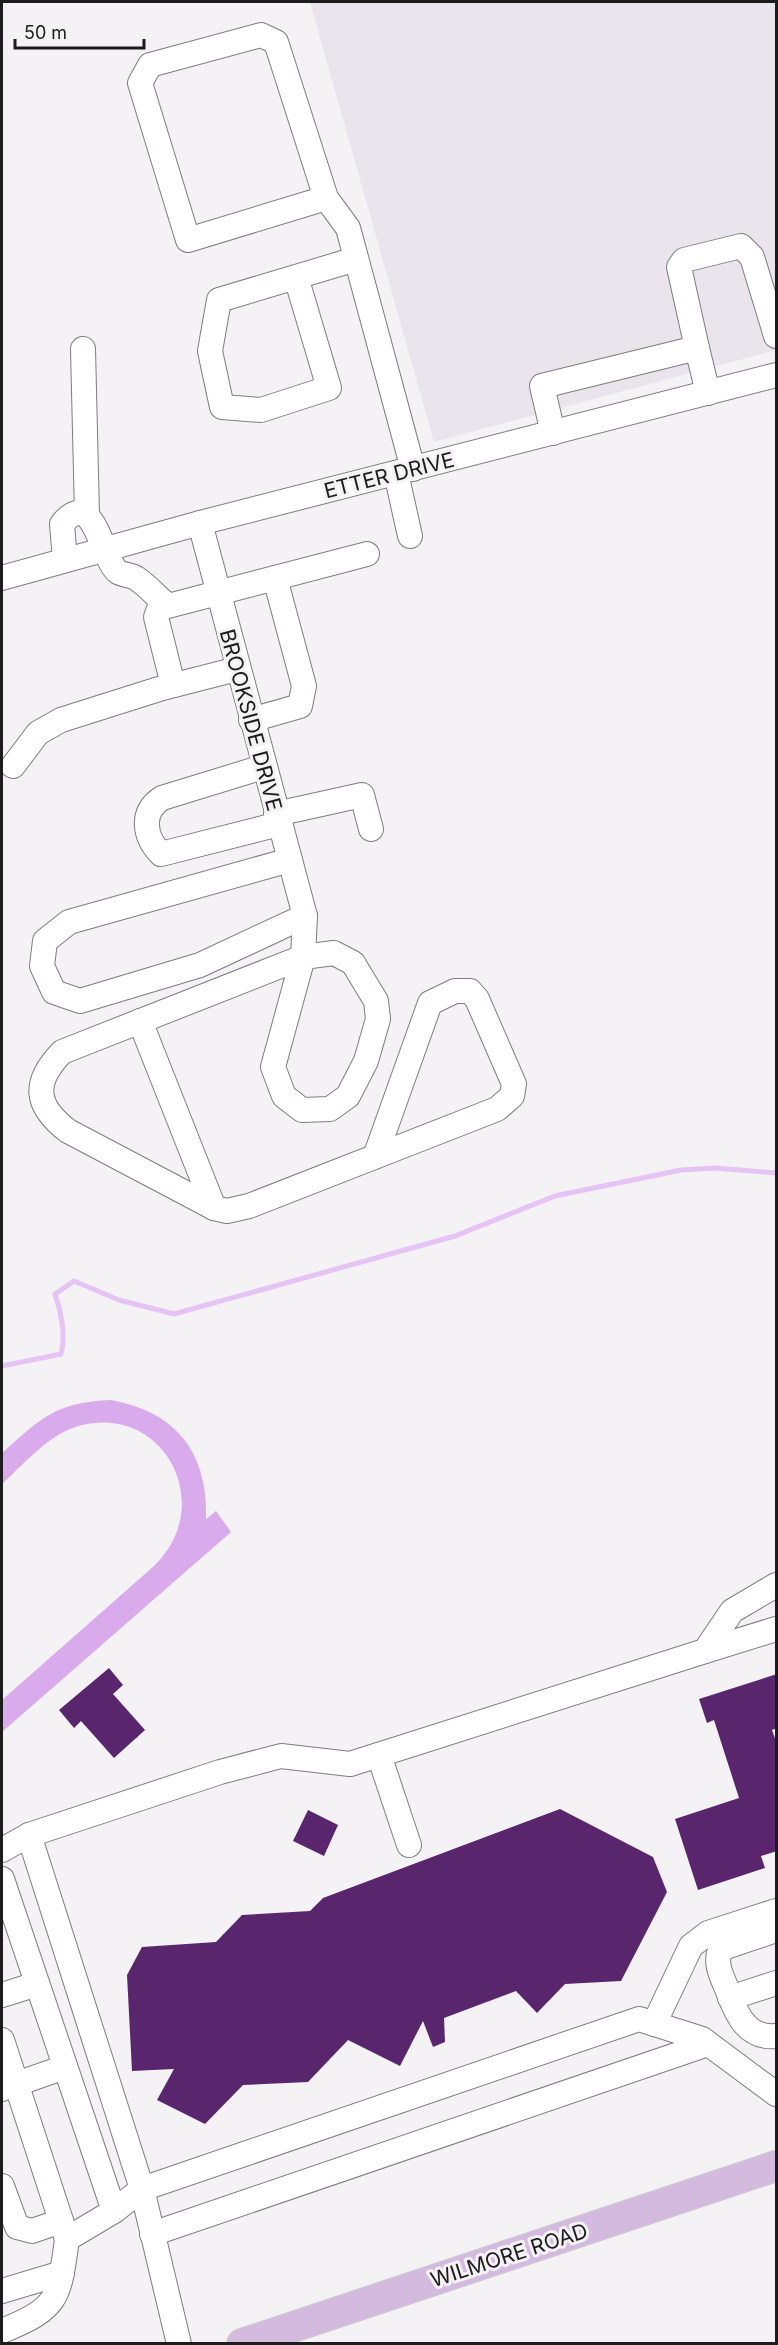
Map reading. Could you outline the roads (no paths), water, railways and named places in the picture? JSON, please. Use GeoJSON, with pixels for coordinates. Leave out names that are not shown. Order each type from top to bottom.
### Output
{"type":"FeatureCollection","features":[{"type":"Feature","properties":{"kind":"main road","name":"WILMORE ROAD"},"geometry":{"type":"LineString","coordinates":[[242,2343],[777,2166]]}},
{"type":"Feature","properties":{"kind":"street"},"geometry":{"type":"LineString","coordinates":[[326,198],[188,240],[140,83],[150,65],[261,35],[270,37],[276,42],[326,198],[348,228],[405,471],[410,536]]}},
{"type":"Feature","properties":{"kind":"street"},"geometry":{"type":"LineString","coordinates":[[708,393],[679,267],[684,260],[741,246],[752,257],[777,336]]}},
{"type":"Feature","properties":{"kind":"street"},"geometry":{"type":"LineString","coordinates":[[296,277],[329,388],[261,410],[222,407],[210,351],[219,300],[356,259]]}},
{"type":"Feature","properties":{"kind":"street"},"geometry":{"type":"LineString","coordinates":[[553,433],[542,386],[697,348]]}},
{"type":"Feature","properties":{"kind":"street"},"geometry":{"type":"LineString","coordinates":[[83,350],[87,515]]}},
{"type":"Feature","properties":{"kind":"street","name":"ETTER DRIVE"},"geometry":{"type":"LineString","coordinates":[[2,578],[200,523],[777,375]]}},
{"type":"Feature","properties":{"kind":"street"},"geometry":{"type":"LineString","coordinates":[[65,560],[62,524],[68,517],[77,514],[87,515],[94,521],[103,550],[118,572],[135,578],[168,606],[367,554]]}},
{"type":"Feature","properties":{"kind":"street","name":"BROOKSIDE DRIVE"},"geometry":{"type":"LineString","coordinates":[[200,523],[263,768],[305,916],[303,957],[273,1067],[284,1096],[302,1110],[330,1109],[348,1096],[366,1061],[378,1019],[376,1001],[353,963],[334,953],[303,957]]}},
{"type":"Feature","properties":{"kind":"street"},"geometry":{"type":"LineString","coordinates":[[251,720],[300,706],[304,686],[275,578]]}},
{"type":"Feature","properties":{"kind":"street"},"geometry":{"type":"LineString","coordinates":[[162,601],[156,617],[173,685]]}},
{"type":"Feature","properties":{"kind":"street"},"geometry":{"type":"LineString","coordinates":[[13,766],[38,733],[61,720],[173,685],[237,669]]}},
{"type":"Feature","properties":{"kind":"street"},"geometry":{"type":"LineString","coordinates":[[263,768],[162,798],[152,805],[146,815],[147,831],[154,847],[161,854],[362,795],[370,829]]}},
{"type":"Feature","properties":{"kind":"street"},"geometry":{"type":"LineString","coordinates":[[290,860],[69,922],[45,940],[42,966],[54,992],[80,1001],[200,964],[305,916]]}},
{"type":"Feature","properties":{"kind":"street"},"geometry":{"type":"LineString","coordinates":[[303,957],[62,1052],[48,1066],[42,1083],[41,1100],[51,1118],[68,1131],[214,1208],[227,1211],[249,1206],[375,1157],[498,1109],[512,1096],[514,1084],[477,999],[470,991],[455,991],[430,1003],[375,1157]]}},
{"type":"Feature","properties":{"kind":"street"},"geometry":{"type":"LineString","coordinates":[[140,1021],[214,1208]]}},
{"type":"Feature","properties":{"kind":"street"},"geometry":{"type":"LineString","coordinates":[[705,1651],[732,1611],[777,1585]]}},
{"type":"Feature","properties":{"kind":"street"},"geometry":{"type":"LineString","coordinates":[[2,1850],[29,1834],[220,1772],[281,1756],[350,1764],[777,1629]]}},
{"type":"Feature","properties":{"kind":"street"},"geometry":{"type":"LineString","coordinates":[[379,1755],[409,1845]]}},
{"type":"Feature","properties":{"kind":"street"},"geometry":{"type":"LineString","coordinates":[[29,1834],[142,2189],[179,2343]]}},
{"type":"Feature","properties":{"kind":"street"},"geometry":{"type":"LineString","coordinates":[[2,1879],[114,2211]]}},
{"type":"Feature","properties":{"kind":"street"},"geometry":{"type":"LineString","coordinates":[[654,2024],[691,1946],[708,1933],[777,1911]]}},
{"type":"Feature","properties":{"kind":"street"},"geometry":{"type":"LineString","coordinates":[[777,1930],[720,1949],[716,1961],[734,2008],[749,2030],[768,2037],[777,2036]]}},
{"type":"Feature","properties":{"kind":"street"},"geometry":{"type":"LineString","coordinates":[[734,2008],[777,1983]]}},
{"type":"Feature","properties":{"kind":"street"},"geometry":{"type":"LineString","coordinates":[[2,1995],[37,1984]]}},
{"type":"Feature","properties":{"kind":"street"},"geometry":{"type":"LineString","coordinates":[[2,2186],[17,2227],[32,2231],[64,2230],[114,2211],[142,2189],[639,2019],[702,2039],[777,2094]]}},
{"type":"Feature","properties":{"kind":"street"},"geometry":{"type":"LineString","coordinates":[[2,2040],[9,2086],[64,2230],[62,2273],[54,2301],[35,2318],[2,2331]]}},
{"type":"Feature","properties":{"kind":"street"},"geometry":{"type":"LineString","coordinates":[[152,2234],[708,2044]]}},
{"type":"Feature","properties":{"kind":"street"},"geometry":{"type":"LineString","coordinates":[[9,2086],[64,2067]]}},
{"type":"Feature","properties":{"kind":"street"},"geometry":{"type":"LineString","coordinates":[[2,2291],[62,2273]]}},
{"type":"Feature","properties":{"kind":"waterway"},"geometry":{"type":"LineString","coordinates":[[2,1366],[61,1354],[62,1324],[55,1294],[74,1281],[119,1300],[174,1314],[455,1236],[555,1196],[681,1170],[715,1168],[776,1173]]}}]}
